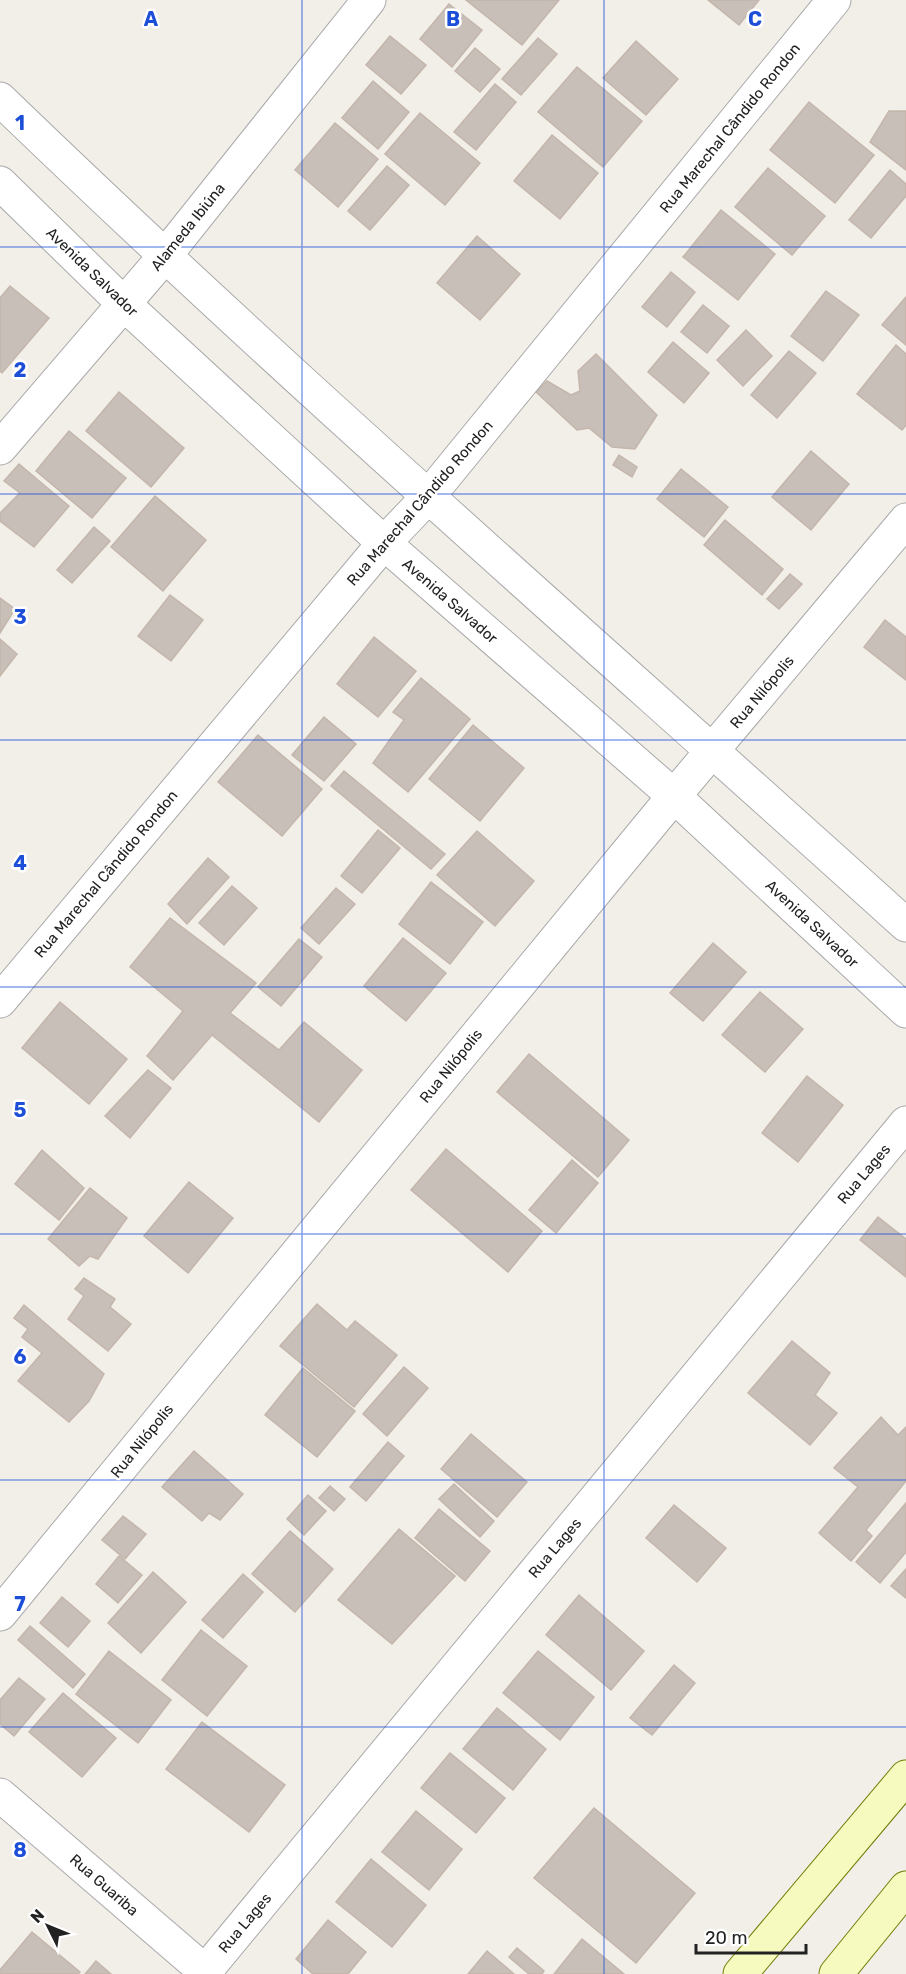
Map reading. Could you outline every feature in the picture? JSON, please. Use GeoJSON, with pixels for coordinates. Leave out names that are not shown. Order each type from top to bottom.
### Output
{"type":"FeatureCollection","features":[{"type":"Feature","properties":{"kind":"main road"},"geometry":{"type":"LineString","coordinates":[[740,1974],[906,1777]]}},
{"type":"Feature","properties":{"kind":"main road"},"geometry":{"type":"LineString","coordinates":[[836,1974],[906,1888]]}},
{"type":"Feature","properties":{"kind":"street","name":"Alameda Ibiúna"},"geometry":{"type":"LineString","coordinates":[[0,448],[164,257],[369,0]]}},
{"type":"Feature","properties":{"kind":"street","name":"Rua Marechal Cândido Rondon"},"geometry":{"type":"LineString","coordinates":[[0,1001],[384,543],[427,498],[834,0]]}},
{"type":"Feature","properties":{"kind":"street"},"geometry":{"type":"LineString","coordinates":[[0,99],[164,257],[427,498],[906,925]]}},
{"type":"Feature","properties":{"kind":"street","name":"Avenida Salvador"},"geometry":{"type":"LineString","coordinates":[[0,183],[123,303],[384,543],[674,796],[906,1011]]}},
{"type":"Feature","properties":{"kind":"street","name":"Rua Nilópolis"},"geometry":{"type":"LineString","coordinates":[[0,1614],[674,796],[906,520]]}},
{"type":"Feature","properties":{"kind":"street","name":"Rua Lages"},"geometry":{"type":"LineString","coordinates":[[205,1973],[906,1123]]}},
{"type":"Feature","properties":{"kind":"street","name":"Rua Guariba"},"geometry":{"type":"LineString","coordinates":[[0,1795],[205,1973]]}},
{"type":"Feature","properties":{"kind":"building"},"geometry":{"type":"Polygon","coordinates":[[[466,0],[559,0],[522,45],[466,0]]]}},
{"type":"Feature","properties":{"kind":"building"},"geometry":{"type":"Polygon","coordinates":[[[708,0],[759,0],[739,25],[708,0]]]}},
{"type":"Feature","properties":{"kind":"building"},"geometry":{"type":"Polygon","coordinates":[[[449,4],[482,30],[452,67],[420,39],[449,4]]]}},
{"type":"Feature","properties":{"kind":"building"},"geometry":{"type":"Polygon","coordinates":[[[390,36],[426,65],[401,94],[366,65],[390,36]]]}},
{"type":"Feature","properties":{"kind":"building"},"geometry":{"type":"Polygon","coordinates":[[[538,38],[557,54],[521,95],[502,79],[538,38]]]}},
{"type":"Feature","properties":{"kind":"building"},"geometry":{"type":"Polygon","coordinates":[[[636,41],[678,79],[646,115],[603,78],[636,41]]]}},
{"type":"Feature","properties":{"kind":"building"},"geometry":{"type":"Polygon","coordinates":[[[475,48],[500,69],[480,92],[455,71],[475,48]]]}},
{"type":"Feature","properties":{"kind":"building"},"geometry":{"type":"Polygon","coordinates":[[[577,67],[642,121],[603,167],[538,112],[577,67]]]}},
{"type":"Feature","properties":{"kind":"building"},"geometry":{"type":"Polygon","coordinates":[[[373,81],[409,112],[378,149],[342,118],[373,81]]]}},
{"type":"Feature","properties":{"kind":"building"},"geometry":{"type":"Polygon","coordinates":[[[495,84],[516,102],[476,150],[454,132],[495,84]]]}},
{"type":"Feature","properties":{"kind":"building"},"geometry":{"type":"Polygon","coordinates":[[[809,102],[874,155],[835,203],[770,150],[809,102]]]}},
{"type":"Feature","properties":{"kind":"building"},"geometry":{"type":"Polygon","coordinates":[[[889,111],[906,111],[906,170],[870,142],[889,111]]]}},
{"type":"Feature","properties":{"kind":"building"},"geometry":{"type":"Polygon","coordinates":[[[420,113],[480,163],[445,205],[385,154],[420,113]]]}},
{"type":"Feature","properties":{"kind":"building"},"geometry":{"type":"Polygon","coordinates":[[[335,123],[378,159],[338,207],[295,170],[335,123]]]}},
{"type":"Feature","properties":{"kind":"building"},"geometry":{"type":"Polygon","coordinates":[[[552,135],[598,173],[560,219],[514,181],[552,135]]]}},
{"type":"Feature","properties":{"kind":"building"},"geometry":{"type":"Polygon","coordinates":[[[387,166],[409,185],[370,230],[348,211],[387,166]]]}},
{"type":"Feature","properties":{"kind":"building"},"geometry":{"type":"Polygon","coordinates":[[[768,168],[825,216],[792,255],[735,207],[768,168]]]}},
{"type":"Feature","properties":{"kind":"building"},"geometry":{"type":"Polygon","coordinates":[[[890,170],[906,184],[906,196],[871,238],[849,220],[890,170]]]}},
{"type":"Feature","properties":{"kind":"building"},"geometry":{"type":"Polygon","coordinates":[[[721,210],[775,254],[738,300],[683,257],[721,210]]]}},
{"type":"Feature","properties":{"kind":"building"},"geometry":{"type":"Polygon","coordinates":[[[477,236],[520,274],[480,320],[437,283],[477,236]]]}},
{"type":"Feature","properties":{"kind":"building"},"geometry":{"type":"Polygon","coordinates":[[[671,272],[695,292],[667,327],[642,307],[671,272]]]}},
{"type":"Feature","properties":{"kind":"building"},"geometry":{"type":"Polygon","coordinates":[[[10,286],[49,318],[2,373],[0,371],[0,298],[10,286]]]}},
{"type":"Feature","properties":{"kind":"building"},"geometry":{"type":"Polygon","coordinates":[[[826,291],[859,315],[823,361],[791,336],[826,291]]]}},
{"type":"Feature","properties":{"kind":"building"},"geometry":{"type":"Polygon","coordinates":[[[906,297],[906,345],[882,325],[906,297]]]}},
{"type":"Feature","properties":{"kind":"building"},"geometry":{"type":"Polygon","coordinates":[[[703,305],[729,326],[707,353],[681,332],[703,305]]]}},
{"type":"Feature","properties":{"kind":"building"},"geometry":{"type":"Polygon","coordinates":[[[746,330],[772,356],[743,386],[717,360],[746,330]]]}},
{"type":"Feature","properties":{"kind":"building"},"geometry":{"type":"Polygon","coordinates":[[[673,342],[709,373],[684,403],[648,372],[673,342]]]}},
{"type":"Feature","properties":{"kind":"building"},"geometry":{"type":"Polygon","coordinates":[[[896,345],[906,354],[906,425],[902,430],[857,394],[896,345]]]}},
{"type":"Feature","properties":{"kind":"building"},"geometry":{"type":"Polygon","coordinates":[[[789,351],[816,373],[777,418],[751,395],[789,351]]]}},
{"type":"Feature","properties":{"kind":"building"},"geometry":{"type":"Polygon","coordinates":[[[596,354],[657,415],[635,449],[612,447],[589,428],[577,430],[536,392],[547,381],[571,395],[580,391],[578,371],[596,354]]]}},
{"type":"Feature","properties":{"kind":"building"},"geometry":{"type":"Polygon","coordinates":[[[119,392],[184,448],[151,487],[86,431],[119,392]]]}},
{"type":"Feature","properties":{"kind":"building"},"geometry":{"type":"Polygon","coordinates":[[[69,431],[126,478],[92,518],[36,471],[69,431]]]}},
{"type":"Feature","properties":{"kind":"building"},"geometry":{"type":"Polygon","coordinates":[[[811,451],[849,484],[811,530],[772,497],[811,451]]]}},
{"type":"Feature","properties":{"kind":"building"},"geometry":{"type":"Polygon","coordinates":[[[619,455],[637,467],[632,477],[613,465],[619,455]]]}},
{"type":"Feature","properties":{"kind":"building"},"geometry":{"type":"Polygon","coordinates":[[[19,464],[69,506],[34,547],[0,521],[0,513],[20,493],[4,481],[19,464]]]}},
{"type":"Feature","properties":{"kind":"building"},"geometry":{"type":"Polygon","coordinates":[[[681,469],[728,507],[704,537],[657,499],[681,469]]]}},
{"type":"Feature","properties":{"kind":"building"},"geometry":{"type":"Polygon","coordinates":[[[155,496],[206,540],[163,591],[111,547],[155,496]]]}},
{"type":"Feature","properties":{"kind":"building"},"geometry":{"type":"Polygon","coordinates":[[[725,520],[783,569],[762,595],[704,545],[725,520]]]}},
{"type":"Feature","properties":{"kind":"building"},"geometry":{"type":"Polygon","coordinates":[[[94,527],[110,541],[72,583],[57,570],[94,527]]]}},
{"type":"Feature","properties":{"kind":"building"},"geometry":{"type":"Polygon","coordinates":[[[790,574],[802,584],[779,609],[767,599],[790,574]]]}},
{"type":"Feature","properties":{"kind":"building"},"geometry":{"type":"Polygon","coordinates":[[[170,595],[203,620],[171,661],[138,636],[170,595]]]}},
{"type":"Feature","properties":{"kind":"building"},"geometry":{"type":"Polygon","coordinates":[[[0,598],[15,609],[0,633],[0,598]]]}},
{"type":"Feature","properties":{"kind":"building"},"geometry":{"type":"Polygon","coordinates":[[[885,620],[906,637],[906,680],[864,647],[885,620]]]}},
{"type":"Feature","properties":{"kind":"building"},"geometry":{"type":"Polygon","coordinates":[[[374,637],[416,671],[378,717],[337,684],[374,637]]]}},
{"type":"Feature","properties":{"kind":"building"},"geometry":{"type":"Polygon","coordinates":[[[0,639],[17,654],[0,676],[0,639]]]}},
{"type":"Feature","properties":{"kind":"building"},"geometry":{"type":"Polygon","coordinates":[[[421,678],[470,719],[408,792],[373,763],[404,720],[393,712],[421,678]]]}},
{"type":"Feature","properties":{"kind":"building"},"geometry":{"type":"Polygon","coordinates":[[[324,717],[356,744],[324,781],[292,755],[324,717]]]}},
{"type":"Feature","properties":{"kind":"building"},"geometry":{"type":"Polygon","coordinates":[[[473,725],[524,768],[480,821],[429,779],[473,725]]]}},
{"type":"Feature","properties":{"kind":"building"},"geometry":{"type":"Polygon","coordinates":[[[258,735],[322,789],[282,836],[218,782],[258,735]]]}},
{"type":"Feature","properties":{"kind":"building"},"geometry":{"type":"Polygon","coordinates":[[[344,771],[445,854],[431,869],[331,786],[344,771]]]}},
{"type":"Feature","properties":{"kind":"building"},"geometry":{"type":"Polygon","coordinates":[[[378,830],[400,848],[362,893],[341,876],[378,830]]]}},
{"type":"Feature","properties":{"kind":"building"},"geometry":{"type":"Polygon","coordinates":[[[477,831],[534,881],[495,926],[437,875],[477,831]]]}},
{"type":"Feature","properties":{"kind":"building"},"geometry":{"type":"Polygon","coordinates":[[[208,858],[229,877],[187,924],[168,904],[208,858]]]}},
{"type":"Feature","properties":{"kind":"building"},"geometry":{"type":"Polygon","coordinates":[[[431,882],[483,922],[450,964],[399,924],[431,882]]]}},
{"type":"Feature","properties":{"kind":"building"},"geometry":{"type":"Polygon","coordinates":[[[232,886],[257,908],[224,945],[199,923],[232,886]]]}},
{"type":"Feature","properties":{"kind":"building"},"geometry":{"type":"Polygon","coordinates":[[[336,888],[355,904],[319,944],[301,928],[336,888]]]}},
{"type":"Feature","properties":{"kind":"building"},"geometry":{"type":"Polygon","coordinates":[[[170,918],[256,983],[230,1013],[279,1050],[304,1022],[362,1070],[319,1122],[212,1035],[173,1080],[147,1056],[183,1011],[130,967],[170,918]]]}},
{"type":"Feature","properties":{"kind":"building"},"geometry":{"type":"Polygon","coordinates":[[[403,938],[446,973],[406,1021],[364,986],[403,938]]]}},
{"type":"Feature","properties":{"kind":"building"},"geometry":{"type":"Polygon","coordinates":[[[299,939],[322,957],[281,1006],[258,987],[299,939]]]}},
{"type":"Feature","properties":{"kind":"building"},"geometry":{"type":"Polygon","coordinates":[[[713,943],[746,972],[703,1021],[670,993],[713,943]]]}},
{"type":"Feature","properties":{"kind":"building"},"geometry":{"type":"Polygon","coordinates":[[[760,992],[803,1029],[765,1072],[722,1035],[760,992]]]}},
{"type":"Feature","properties":{"kind":"building"},"geometry":{"type":"Polygon","coordinates":[[[60,1002],[127,1059],[89,1104],[22,1048],[60,1002]]]}},
{"type":"Feature","properties":{"kind":"building"},"geometry":{"type":"Polygon","coordinates":[[[529,1054],[629,1140],[598,1177],[497,1092],[529,1054]]]}},
{"type":"Feature","properties":{"kind":"building"},"geometry":{"type":"Polygon","coordinates":[[[148,1070],[171,1088],[130,1138],[105,1116],[148,1070]]]}},
{"type":"Feature","properties":{"kind":"building"},"geometry":{"type":"Polygon","coordinates":[[[807,1076],[843,1105],[798,1162],[762,1133],[807,1076]]]}},
{"type":"Feature","properties":{"kind":"building"},"geometry":{"type":"Polygon","coordinates":[[[446,1149],[542,1231],[508,1272],[411,1190],[446,1149]]]}},
{"type":"Feature","properties":{"kind":"building"},"geometry":{"type":"Polygon","coordinates":[[[42,1150],[84,1188],[59,1220],[15,1184],[42,1150]]]}},
{"type":"Feature","properties":{"kind":"building"},"geometry":{"type":"Polygon","coordinates":[[[572,1160],[598,1183],[556,1233],[529,1210],[572,1160]]]}},
{"type":"Feature","properties":{"kind":"building"},"geometry":{"type":"Polygon","coordinates":[[[189,1182],[233,1218],[188,1273],[144,1236],[189,1182]]]}},
{"type":"Feature","properties":{"kind":"building"},"geometry":{"type":"Polygon","coordinates":[[[90,1188],[127,1218],[98,1259],[90,1256],[79,1266],[48,1239],[90,1188]]]}},
{"type":"Feature","properties":{"kind":"building"},"geometry":{"type":"Polygon","coordinates":[[[878,1217],[906,1239],[906,1277],[860,1240],[878,1217]]]}},
{"type":"Feature","properties":{"kind":"building"},"geometry":{"type":"Polygon","coordinates":[[[84,1278],[115,1299],[110,1307],[131,1324],[108,1351],[68,1319],[84,1296],[75,1289],[84,1278]]]}},
{"type":"Feature","properties":{"kind":"building"},"geometry":{"type":"Polygon","coordinates":[[[317,1304],[347,1330],[355,1321],[397,1355],[354,1407],[280,1346],[317,1304]]]}},
{"type":"Feature","properties":{"kind":"building"},"geometry":{"type":"Polygon","coordinates":[[[24,1305],[104,1374],[89,1401],[69,1422],[18,1381],[42,1353],[22,1337],[28,1329],[14,1318],[24,1305]]]}},
{"type":"Feature","properties":{"kind":"building"},"geometry":{"type":"Polygon","coordinates":[[[792,1341],[830,1373],[815,1395],[837,1413],[810,1445],[748,1393],[792,1341]]]}},
{"type":"Feature","properties":{"kind":"building"},"geometry":{"type":"Polygon","coordinates":[[[404,1367],[428,1388],[387,1436],[363,1414],[404,1367]]]}},
{"type":"Feature","properties":{"kind":"building"},"geometry":{"type":"Polygon","coordinates":[[[303,1368],[355,1411],[317,1457],[265,1415],[303,1368]]]}},
{"type":"Feature","properties":{"kind":"building"},"geometry":{"type":"Polygon","coordinates":[[[881,1417],[898,1435],[906,1427],[906,1481],[866,1530],[872,1536],[851,1561],[819,1533],[858,1487],[834,1468],[881,1417]]]}},
{"type":"Feature","properties":{"kind":"building"},"geometry":{"type":"Polygon","coordinates":[[[471,1434],[527,1482],[497,1517],[441,1469],[471,1434]]]}},
{"type":"Feature","properties":{"kind":"building"},"geometry":{"type":"Polygon","coordinates":[[[388,1442],[404,1456],[366,1501],[350,1487],[388,1442]]]}},
{"type":"Feature","properties":{"kind":"building"},"geometry":{"type":"Polygon","coordinates":[[[194,1451],[243,1494],[220,1520],[209,1513],[202,1521],[162,1487],[194,1451]]]}},
{"type":"Feature","properties":{"kind":"building"},"geometry":{"type":"Polygon","coordinates":[[[454,1484],[494,1521],[480,1537],[439,1499],[454,1484]]]}},
{"type":"Feature","properties":{"kind":"building"},"geometry":{"type":"Polygon","coordinates":[[[330,1486],[345,1499],[334,1511],[319,1498],[330,1486]]]}},
{"type":"Feature","properties":{"kind":"building"},"geometry":{"type":"Polygon","coordinates":[[[308,1495],[326,1511],[304,1535],[287,1519],[308,1495]]]}},
{"type":"Feature","properties":{"kind":"building"},"geometry":{"type":"Polygon","coordinates":[[[906,1503],[906,1552],[880,1583],[856,1562],[906,1503]]]}},
{"type":"Feature","properties":{"kind":"building"},"geometry":{"type":"Polygon","coordinates":[[[674,1505],[726,1548],[697,1582],[646,1538],[674,1505]]]}},
{"type":"Feature","properties":{"kind":"building"},"geometry":{"type":"Polygon","coordinates":[[[439,1509],[490,1551],[465,1581],[415,1538],[439,1509]]]}},
{"type":"Feature","properties":{"kind":"building"},"geometry":{"type":"Polygon","coordinates":[[[123,1516],[146,1534],[125,1559],[102,1540],[123,1516]]]}},
{"type":"Feature","properties":{"kind":"building"},"geometry":{"type":"Polygon","coordinates":[[[399,1529],[455,1576],[392,1644],[338,1600],[399,1529]]]}},
{"type":"Feature","properties":{"kind":"building"},"geometry":{"type":"Polygon","coordinates":[[[290,1531],[333,1569],[295,1612],[252,1574],[290,1531]]]}},
{"type":"Feature","properties":{"kind":"building"},"geometry":{"type":"Polygon","coordinates":[[[119,1556],[142,1575],[118,1603],[96,1584],[119,1556]]]}},
{"type":"Feature","properties":{"kind":"building"},"geometry":{"type":"Polygon","coordinates":[[[906,1569],[906,1598],[891,1586],[906,1569]]]}},
{"type":"Feature","properties":{"kind":"building"},"geometry":{"type":"Polygon","coordinates":[[[153,1572],[186,1602],[141,1653],[108,1623],[153,1572]]]}},
{"type":"Feature","properties":{"kind":"building"},"geometry":{"type":"Polygon","coordinates":[[[243,1574],[263,1592],[223,1638],[202,1620],[243,1574]]]}},
{"type":"Feature","properties":{"kind":"building"},"geometry":{"type":"Polygon","coordinates":[[[579,1595],[644,1651],[611,1690],[546,1635],[579,1595]]]}},
{"type":"Feature","properties":{"kind":"building"},"geometry":{"type":"Polygon","coordinates":[[[62,1597],[90,1621],[68,1647],[40,1623],[62,1597]]]}},
{"type":"Feature","properties":{"kind":"building"},"geometry":{"type":"Polygon","coordinates":[[[30,1626],[85,1674],[73,1688],[18,1640],[30,1626]]]}},
{"type":"Feature","properties":{"kind":"building"},"geometry":{"type":"Polygon","coordinates":[[[201,1630],[247,1666],[207,1716],[162,1680],[201,1630]]]}},
{"type":"Feature","properties":{"kind":"building"},"geometry":{"type":"Polygon","coordinates":[[[109,1651],[171,1700],[138,1743],[76,1694],[109,1651]]]}},
{"type":"Feature","properties":{"kind":"building"},"geometry":{"type":"Polygon","coordinates":[[[538,1651],[594,1697],[560,1740],[503,1693],[538,1651]]]}},
{"type":"Feature","properties":{"kind":"building"},"geometry":{"type":"Polygon","coordinates":[[[674,1665],[695,1683],[652,1735],[630,1718],[674,1665]]]}},
{"type":"Feature","properties":{"kind":"building"},"geometry":{"type":"Polygon","coordinates":[[[19,1678],[45,1699],[14,1736],[0,1724],[0,1700],[19,1678]]]}},
{"type":"Feature","properties":{"kind":"building"},"geometry":{"type":"Polygon","coordinates":[[[63,1693],[116,1738],[82,1777],[29,1732],[63,1693]]]}},
{"type":"Feature","properties":{"kind":"building"},"geometry":{"type":"Polygon","coordinates":[[[497,1708],[546,1749],[513,1790],[463,1749],[497,1708]]]}},
{"type":"Feature","properties":{"kind":"building"},"geometry":{"type":"Polygon","coordinates":[[[202,1722],[285,1785],[249,1832],[166,1769],[202,1722]]]}},
{"type":"Feature","properties":{"kind":"building"},"geometry":{"type":"Polygon","coordinates":[[[450,1753],[505,1798],[476,1833],[421,1788],[450,1753]]]}},
{"type":"Feature","properties":{"kind":"building"},"geometry":{"type":"Polygon","coordinates":[[[594,1808],[695,1893],[636,1963],[534,1878],[594,1808]]]}},
{"type":"Feature","properties":{"kind":"building"},"geometry":{"type":"Polygon","coordinates":[[[416,1811],[462,1849],[429,1890],[382,1852],[416,1811]]]}},
{"type":"Feature","properties":{"kind":"building"},"geometry":{"type":"Polygon","coordinates":[[[371,1859],[426,1905],[392,1947],[336,1902],[371,1859]]]}},
{"type":"Feature","properties":{"kind":"building"},"geometry":{"type":"Polygon","coordinates":[[[328,1920],[366,1952],[348,1974],[313,1974],[296,1959],[328,1920]]]}},
{"type":"Feature","properties":{"kind":"building"},"geometry":{"type":"Polygon","coordinates":[[[32,1932],[80,1972],[78,1974],[0,1974],[0,1970],[32,1932]]]}},
{"type":"Feature","properties":{"kind":"building"},"geometry":{"type":"Polygon","coordinates":[[[582,1939],[624,1974],[554,1974],[582,1939]]]}},
{"type":"Feature","properties":{"kind":"building"},"geometry":{"type":"Polygon","coordinates":[[[517,1948],[544,1971],[542,1974],[529,1974],[509,1957],[517,1948]]]}},
{"type":"Feature","properties":{"kind":"building"},"geometry":{"type":"Polygon","coordinates":[[[487,1951],[514,1974],[468,1974],[487,1951]]]}},
{"type":"Feature","properties":{"kind":"building"},"geometry":{"type":"Polygon","coordinates":[[[96,1961],[111,1974],[85,1974],[96,1961]]]}}]}
